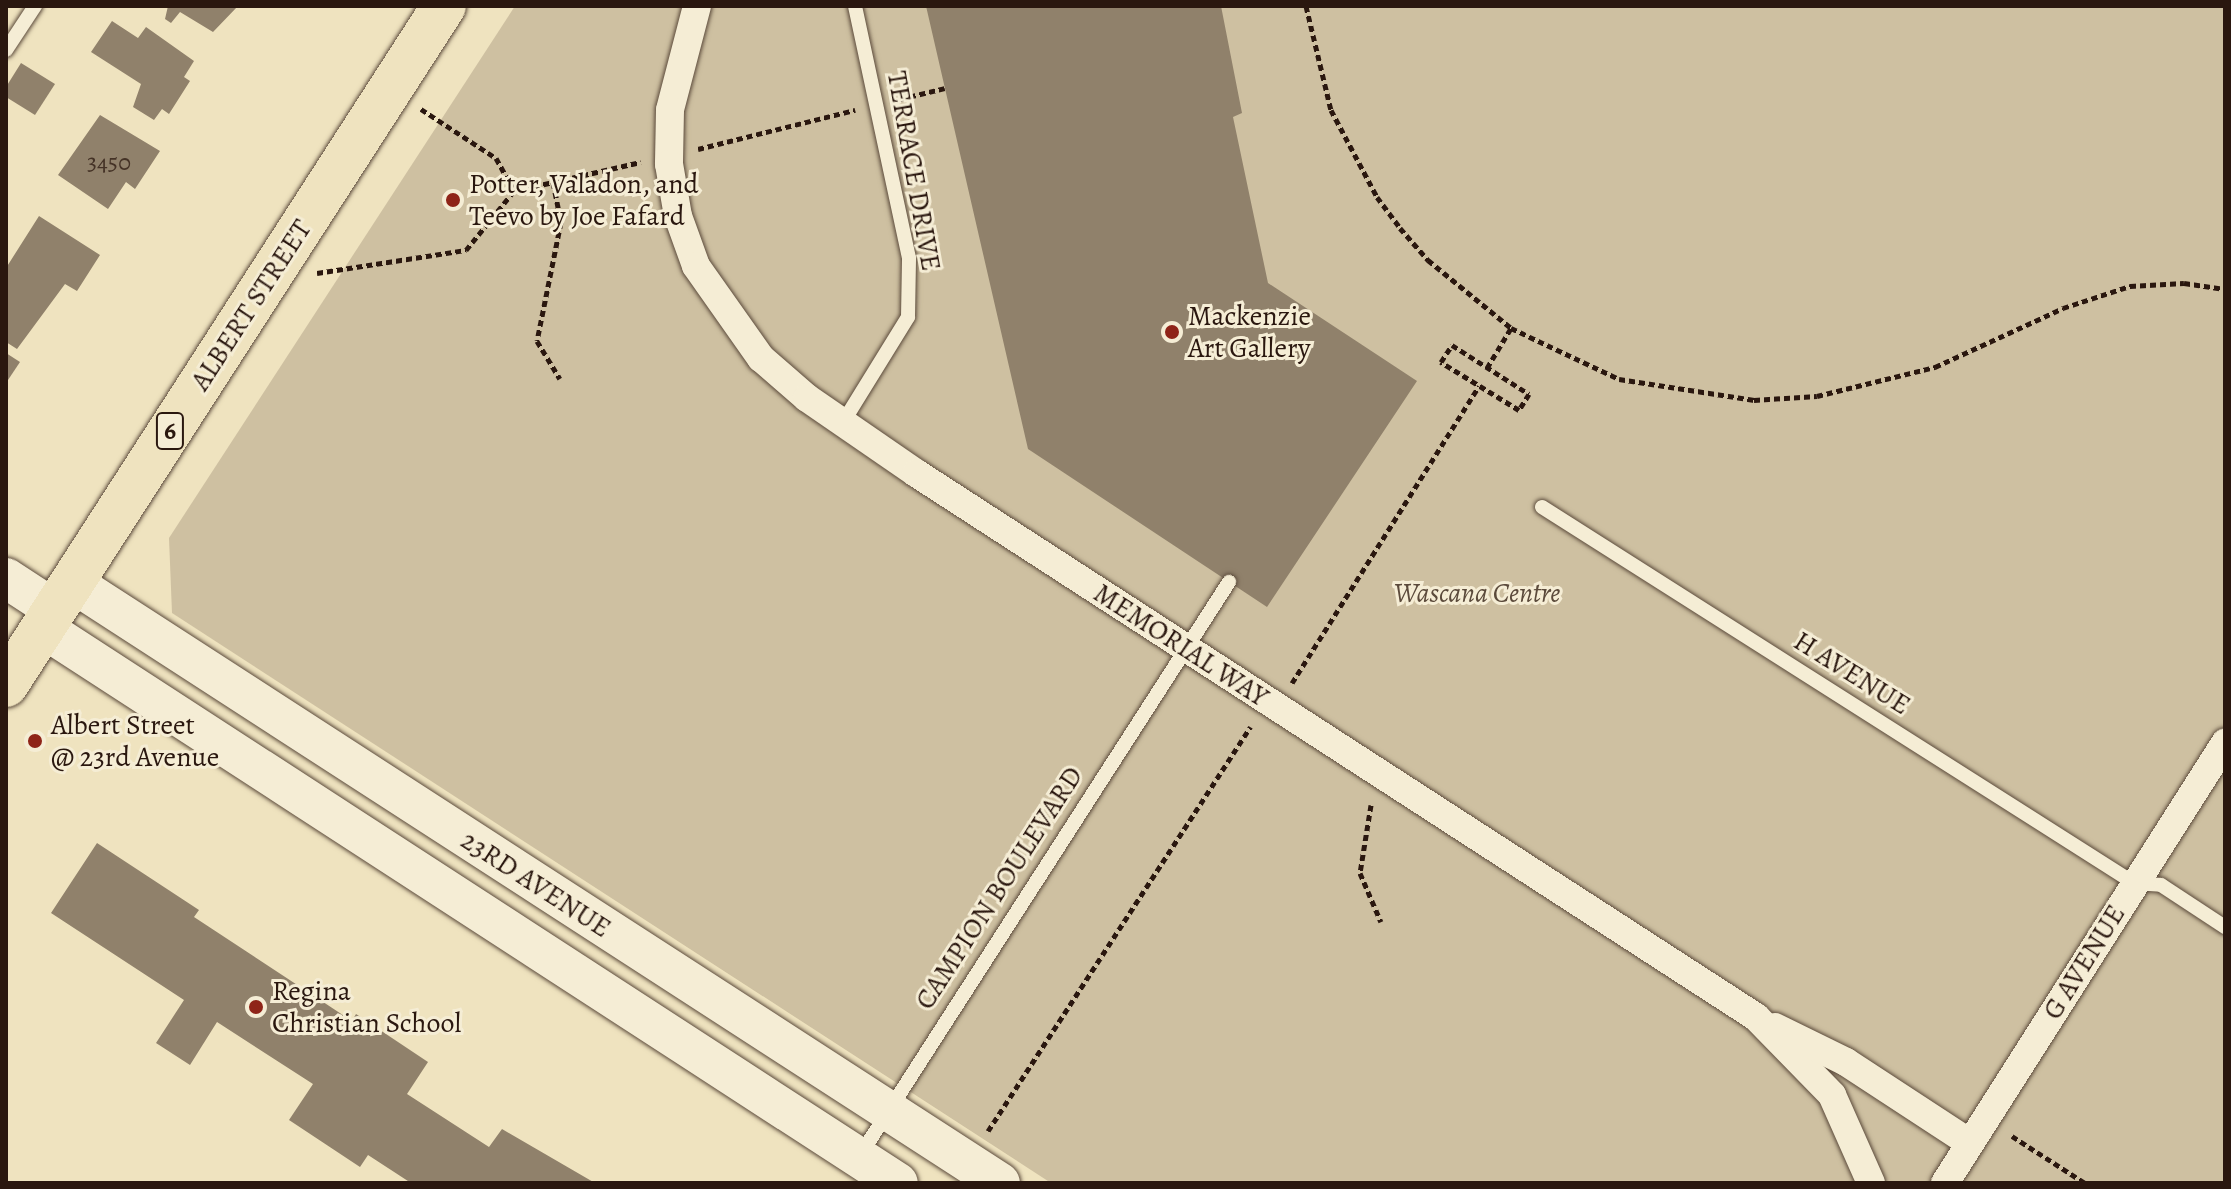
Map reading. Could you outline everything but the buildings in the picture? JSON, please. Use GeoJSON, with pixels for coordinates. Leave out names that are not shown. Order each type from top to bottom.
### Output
{"type":"FeatureCollection","features":[{"type":"Feature","properties":{"kind":"main road","name":"ALBERT STREET"},"geometry":{"type":"LineString","coordinates":[[6,685],[444,6]]}},
{"type":"Feature","properties":{"kind":"main road","name":"23RD AVENUE"},"geometry":{"type":"LineString","coordinates":[[6,578],[984,1173]]}},
{"type":"Feature","properties":{"kind":"main road","name":"23RD AVENUE"},"geometry":{"type":"LineString","coordinates":[[57,607],[898,1183]]}},
{"type":"Feature","properties":{"kind":"street","name":"MEMORIAL WAY"},"geometry":{"type":"LineString","coordinates":[[697,6],[670,110],[669,164],[691,253],[725,313],[761,358],[842,424],[1756,1017],[1832,1095],[1871,1183]]}},
{"type":"Feature","properties":{"kind":"street","name":"G AVENUE"},"geometry":{"type":"LineString","coordinates":[[1945,1183],[2225,743]]}},
{"type":"Feature","properties":{"kind":"street"},"geometry":{"type":"LineString","coordinates":[[1756,1017],[1846,1062],[1970,1143]]}},
{"type":"Feature","properties":{"kind":"lane"},"geometry":{"type":"LineString","coordinates":[[6,50],[35,6]]}},
{"type":"Feature","properties":{"kind":"lane","name":"TERRACE DRIVE"},"geometry":{"type":"LineString","coordinates":[[842,424],[908,317],[909,258],[855,6]]}},
{"type":"Feature","properties":{"kind":"lane","name":"H AVENUE"},"geometry":{"type":"LineString","coordinates":[[1542,507],[2134,883],[2161,885],[2225,927]]}},
{"type":"Feature","properties":{"kind":"lane","name":"CAMPION BOULEVARD"},"geometry":{"type":"LineString","coordinates":[[859,1157],[1057,842],[1188,650],[1229,582]]}},
{"type":"Feature","properties":{"kind":"path"},"geometry":{"type":"LineString","coordinates":[[1306,6],[1331,110],[1377,197],[1428,260],[1511,328],[1619,379],[1754,400],[1817,396],[1935,367],[2063,308],[2130,286],[2184,283],[2225,289]]}},
{"type":"Feature","properties":{"kind":"path"},"geometry":{"type":"LineString","coordinates":[[553,182],[561,222],[537,341],[560,379]]}},
{"type":"Feature","properties":{"kind":"path"},"geometry":{"type":"LineString","coordinates":[[268,280],[466,250],[514,191]]}},
{"type":"Feature","properties":{"kind":"path"},"geometry":{"type":"LineString","coordinates":[[1487,368],[1511,328]]}},
{"type":"Feature","properties":{"kind":"path"},"geometry":{"type":"LineString","coordinates":[[1452,345],[1529,394],[1519,410],[1479,386],[1441,362],[1452,345]]}},
{"type":"Feature","properties":{"kind":"path"},"geometry":{"type":"LineString","coordinates":[[984,1173],[1251,726],[1272,704],[1479,386]]}},
{"type":"Feature","properties":{"kind":"path"},"geometry":{"type":"LineString","coordinates":[[1251,726],[1263,734]]}},
{"type":"Feature","properties":{"kind":"path"},"geometry":{"type":"LineString","coordinates":[[1361,799],[1373,807],[1360,873],[1381,922]]}},
{"type":"Feature","properties":{"kind":"path"},"geometry":{"type":"LineString","coordinates":[[1986,1119],[2085,1183]]}},
{"type":"Feature","properties":{"kind":"green space","name":"Wascana Centre"},"geometry":{"type":"Polygon","coordinates":[[[515,6],[2225,6],[2225,1183],[1051,1183],[172,613],[169,538],[515,6]]]}},
{"type":"Feature","properties":{"kind":"place","name":"Potter, Valadon, and Teevo by Joe Fafard"},"geometry":{"type":"Point","coordinates":[453,200]}},
{"type":"Feature","properties":{"kind":"place","name":"Mackenzie Art Gallery"},"geometry":{"type":"Point","coordinates":[1172,332]}},
{"type":"Feature","properties":{"kind":"place","name":"Albert Street @ 23rd Avenue"},"geometry":{"type":"Point","coordinates":[35,741]}},
{"type":"Feature","properties":{"kind":"place","name":"Regina Christian School"},"geometry":{"type":"Point","coordinates":[256,1007]}}]}
